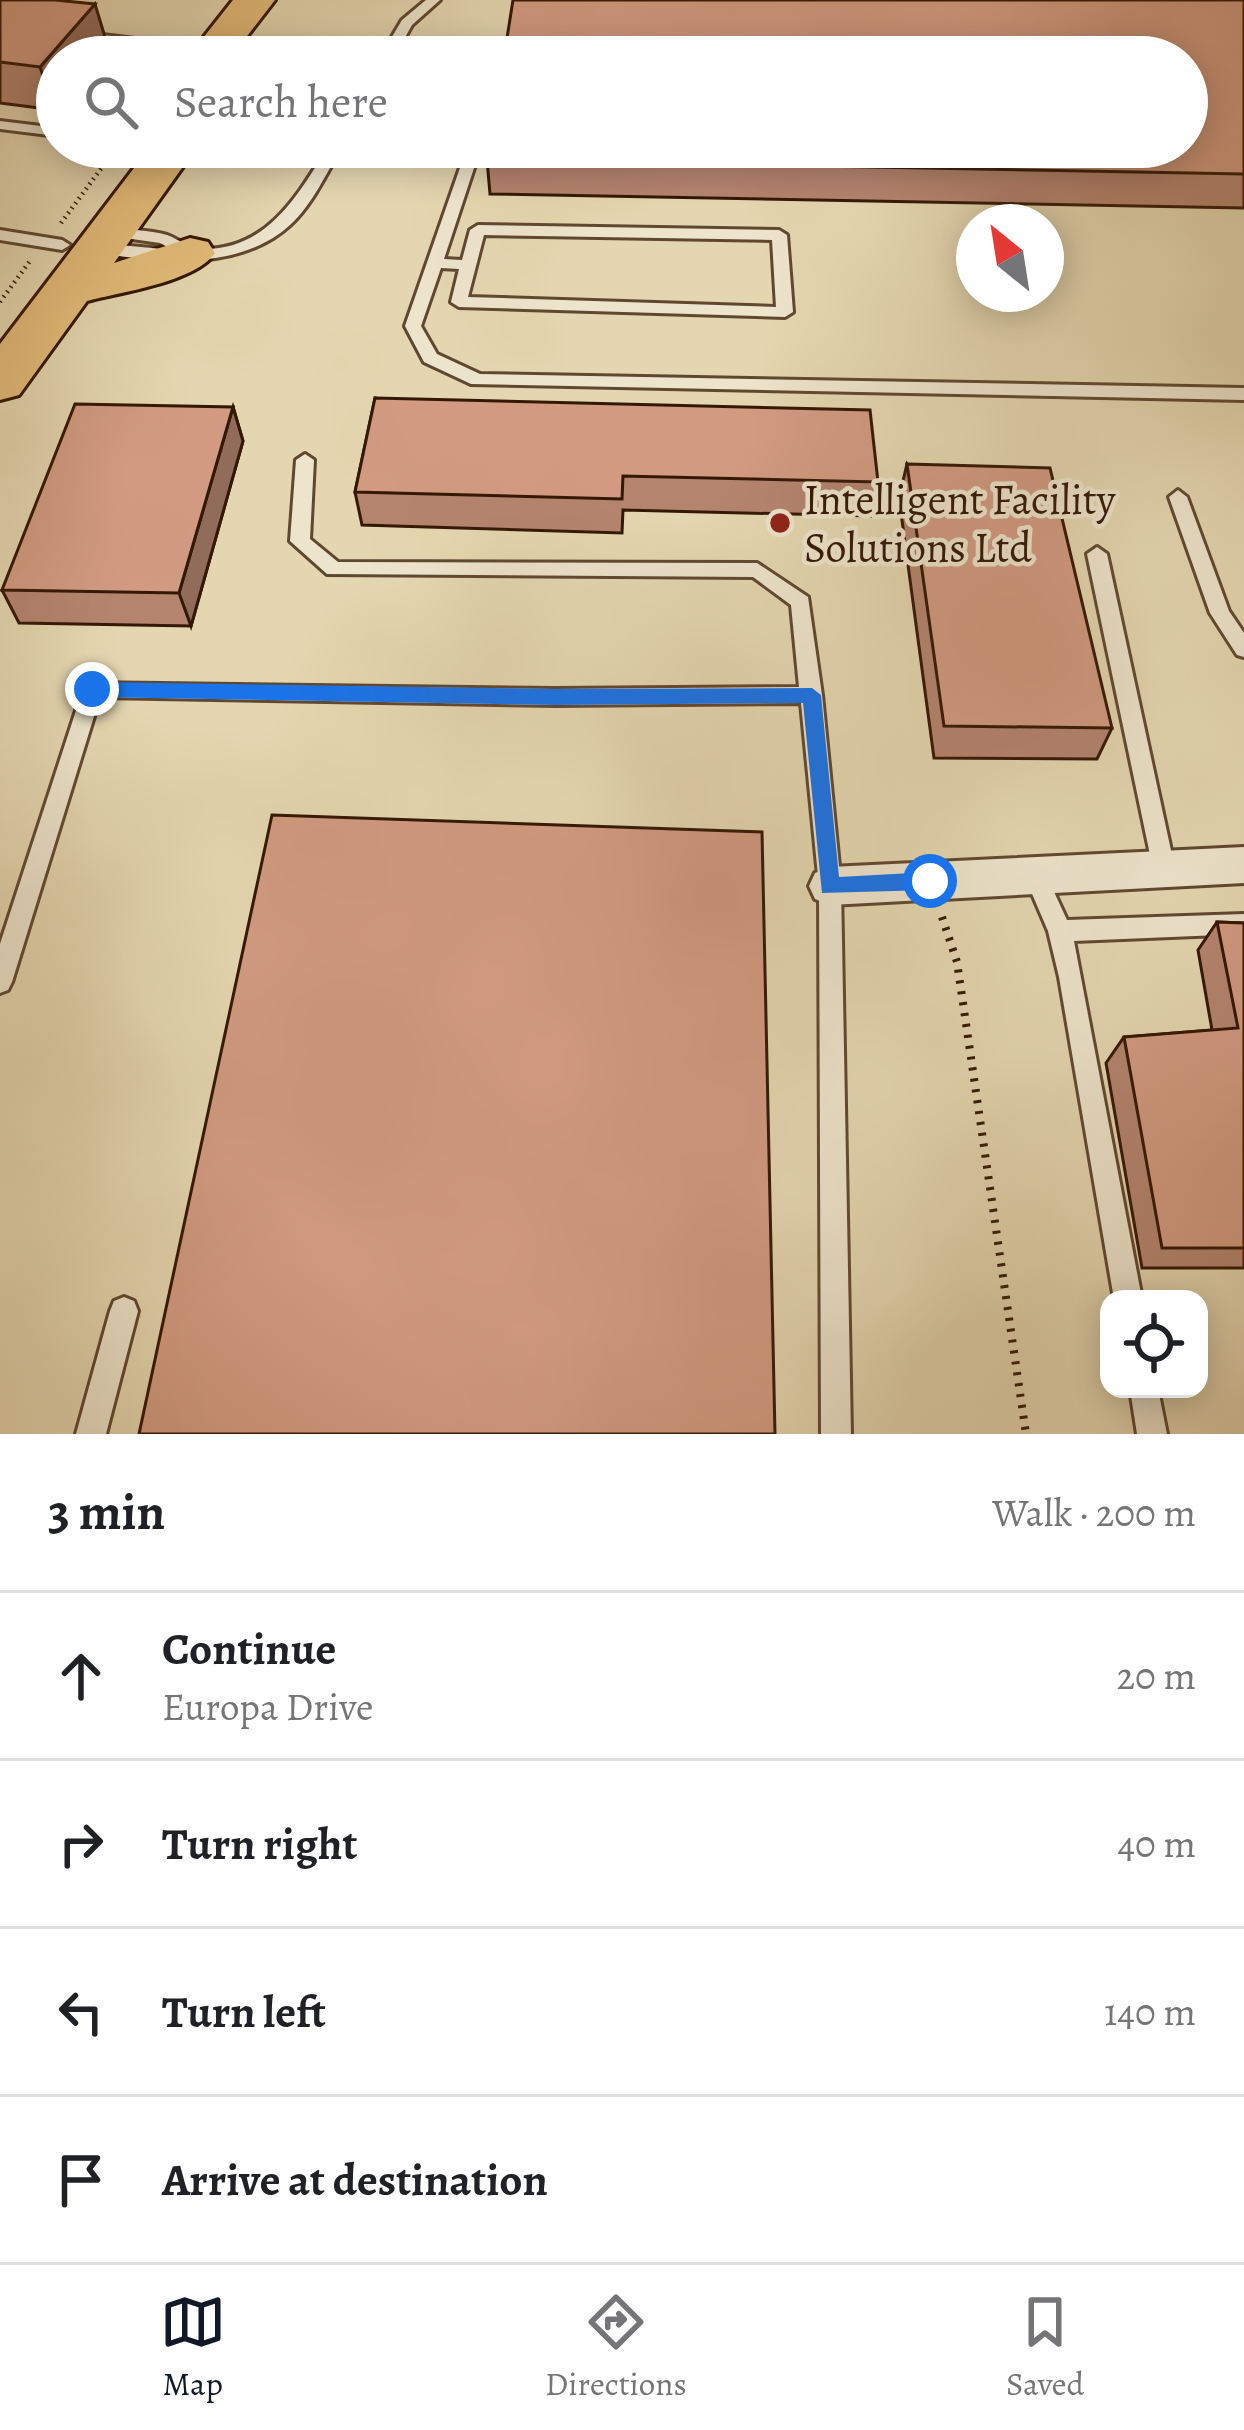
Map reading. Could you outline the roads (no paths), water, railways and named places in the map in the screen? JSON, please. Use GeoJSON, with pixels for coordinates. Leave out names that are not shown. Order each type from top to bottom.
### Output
{"type":"FeatureCollection","features":[{"type":"Feature","properties":{"kind":"highway"},"geometry":{"type":"LineString","coordinates":[[236,36],[255,0]]}},
{"type":"Feature","properties":{"kind":"highway"},"geometry":{"type":"LineString","coordinates":[[247,36],[284,0]]}},
{"type":"Feature","properties":{"kind":"highway"},"geometry":{"type":"LineString","coordinates":[[0,382],[83,249],[127,168]]}},
{"type":"Feature","properties":{"kind":"highway"},"geometry":{"type":"LineString","coordinates":[[0,330],[83,249],[155,168]]}},
{"type":"Feature","properties":{"kind":"highway"},"geometry":{"type":"LineString","coordinates":[[83,249],[143,272],[190,254]]}},
{"type":"Feature","properties":{"kind":"street"},"geometry":{"type":"LineString","coordinates":[[830,886],[1244,865]]}},
{"type":"Feature","properties":{"kind":"lane"},"geometry":{"type":"LineString","coordinates":[[399,36],[434,0]]}},
{"type":"Feature","properties":{"kind":"lane"},"geometry":{"type":"LineString","coordinates":[[53,32],[82,36]]}},
{"type":"Feature","properties":{"kind":"lane"},"geometry":{"type":"LineString","coordinates":[[0,125],[36,130]]}},
{"type":"Feature","properties":{"kind":"lane"},"geometry":{"type":"LineString","coordinates":[[0,235],[83,249],[164,239],[190,254],[227,251],[258,240],[284,223],[321,168]]}},
{"type":"Feature","properties":{"kind":"lane"},"geometry":{"type":"LineString","coordinates":[[467,168],[413,326],[430,358],[477,380],[1244,394]]}},
{"type":"Feature","properties":{"kind":"lane"},"geometry":{"type":"LineString","coordinates":[[478,230],[779,235],[785,312],[459,302],[468,265],[478,230]]}},
{"type":"Feature","properties":{"kind":"lane"},"geometry":{"type":"LineString","coordinates":[[434,263],[468,265]]}},
{"type":"Feature","properties":{"kind":"lane"},"geometry":{"type":"LineString","coordinates":[[305,460],[301,541],[334,569],[758,570],[801,602],[830,886],[836,1434]]}},
{"type":"Feature","properties":{"kind":"lane"},"geometry":{"type":"LineString","coordinates":[[1178,496],[1220,614],[1244,649]]}},
{"type":"Feature","properties":{"kind":"lane"},"geometry":{"type":"LineString","coordinates":[[1097,554],[1164,868]]}},
{"type":"Feature","properties":{"kind":"lane"},"geometry":{"type":"LineString","coordinates":[[0,982],[92,689],[555,697],[812,695]]}},
{"type":"Feature","properties":{"kind":"lane"},"geometry":{"type":"LineString","coordinates":[[1035,875],[1060,932],[1126,1290]]}},
{"type":"Feature","properties":{"kind":"lane"},"geometry":{"type":"LineString","coordinates":[[1060,932],[1244,924]]}},
{"type":"Feature","properties":{"kind":"lane"},"geometry":{"type":"LineString","coordinates":[[91,1434],[124,1311]]}},
{"type":"Feature","properties":{"kind":"lane"},"geometry":{"type":"LineString","coordinates":[[1146,1398],[1152,1434]]}},
{"type":"Feature","properties":{"kind":"place","name":"Intelligent Facility Solutions Ltd"},"geometry":{"type":"Point","coordinates":[780,523]}}]}
